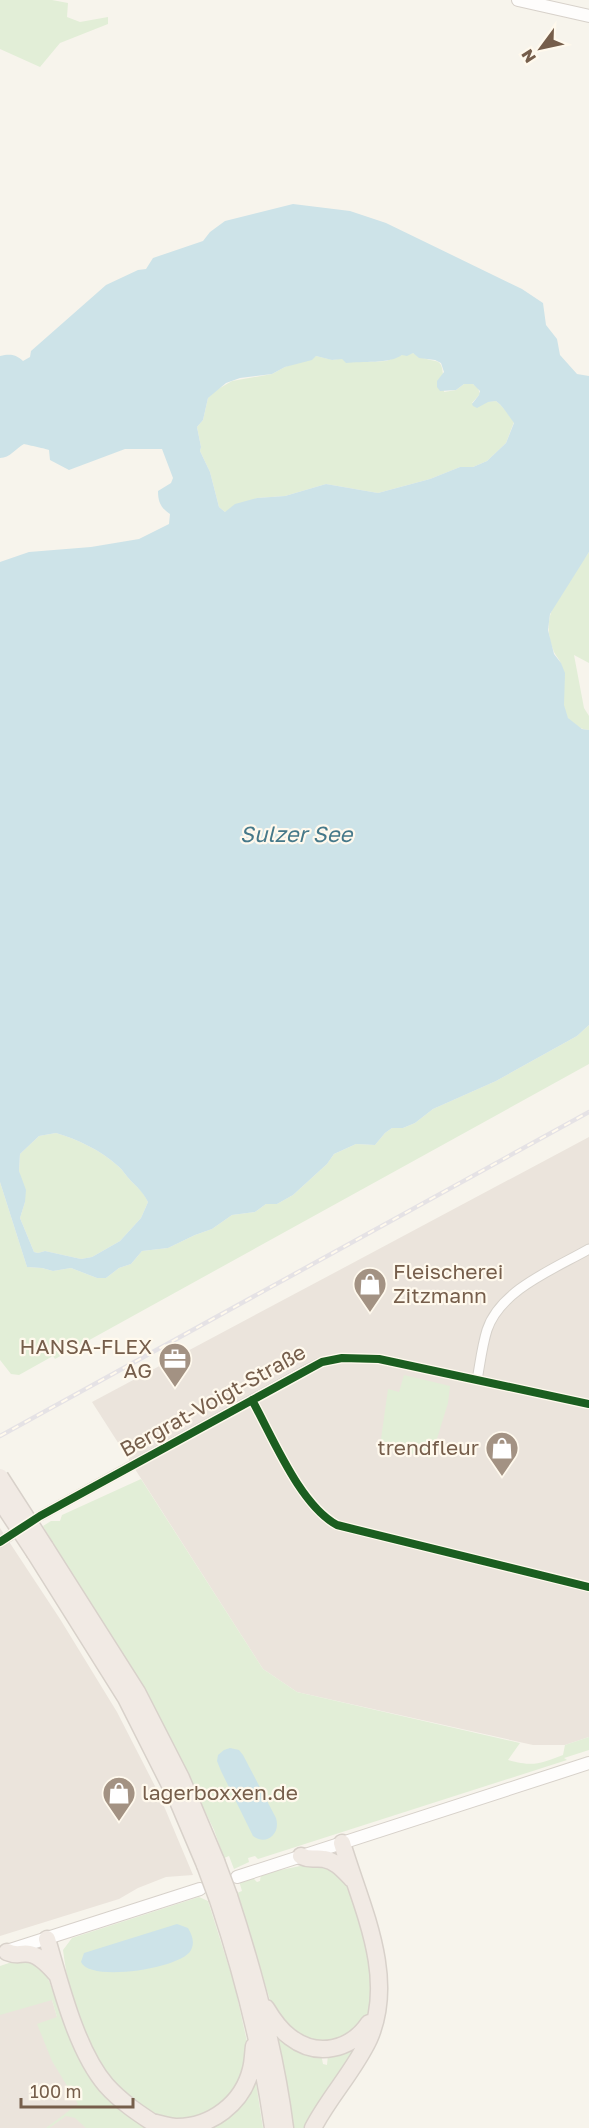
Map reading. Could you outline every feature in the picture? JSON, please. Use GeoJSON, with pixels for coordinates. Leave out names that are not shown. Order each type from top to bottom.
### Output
{"type":"FeatureCollection","features":[{"type":"Feature","properties":{"kind":"highway"},"geometry":{"type":"LineString","coordinates":[[0,1477],[40,1550]]}},
{"type":"Feature","properties":{"kind":"highway"},"geometry":{"type":"LineString","coordinates":[[0,1500],[40,1550],[137,1692],[181,1778],[261,2001],[285,2128]]}},
{"type":"Feature","properties":{"kind":"highway"},"geometry":{"type":"LineString","coordinates":[[313,2128],[327,2102],[352,2069],[375,2022],[379,1980],[375,1949],[342,1843]]}},
{"type":"Feature","properties":{"kind":"highway"},"geometry":{"type":"LineString","coordinates":[[301,1856],[310,1860],[326,1859],[341,1868],[353,1881]]}},
{"type":"Feature","properties":{"kind":"highway"},"geometry":{"type":"LineString","coordinates":[[224,1898],[255,2030],[273,2128]]}},
{"type":"Feature","properties":{"kind":"highway"},"geometry":{"type":"LineString","coordinates":[[47,1939],[83,2048],[94,2068],[120,2099],[136,2113],[156,2125],[187,2126],[208,2121],[227,2110],[247,2082],[251,2068],[255,2030]]}},
{"type":"Feature","properties":{"kind":"highway"},"geometry":{"type":"LineString","coordinates":[[4,1953],[16,1956],[31,1954],[36,1956],[58,1975]]}},
{"type":"Feature","properties":{"kind":"highway"},"geometry":{"type":"LineString","coordinates":[[261,2001],[288,2036],[309,2048],[325,2049],[343,2046],[354,2040],[363,2032],[376,2008]]}},
{"type":"Feature","properties":{"kind":"main road"},"geometry":{"type":"LineString","coordinates":[[518,0],[589,16]]}},
{"type":"Feature","properties":{"kind":"main road"},"geometry":{"type":"LineString","coordinates":[[237,1876],[589,1763]]}},
{"type":"Feature","properties":{"kind":"main road"},"geometry":{"type":"LineString","coordinates":[[4,1953],[200,1889]]}},
{"type":"Feature","properties":{"kind":"street"},"geometry":{"type":"LineString","coordinates":[[477,1380],[487,1330],[501,1304],[525,1286],[589,1249]]}},
{"type":"Feature","properties":{"kind":"street","name":"Bergrat-Voigt-Straße"},"geometry":{"type":"LineString","coordinates":[[40,1516],[322,1362],[342,1358],[379,1359],[589,1404]]}},
{"type":"Feature","properties":{"kind":"street"},"geometry":{"type":"LineString","coordinates":[[252,1400],[302,1491],[315,1510],[324,1518],[337,1525],[589,1587]]}},
{"type":"Feature","properties":{"kind":"street"},"geometry":{"type":"LineString","coordinates":[[0,1542],[11,1535]]}},
{"type":"Feature","properties":{"kind":"shaded area"},"geometry":{"type":"Polygon","coordinates":[[[589,1137],[589,1737],[565,1745],[533,1745],[297,1692],[263,1669],[92,1402],[589,1137]]]}},
{"type":"Feature","properties":{"kind":"shaded area"},"geometry":{"type":"Polygon","coordinates":[[[0,1528],[60,1619],[117,1712],[158,1792],[193,1875],[166,1877],[138,1888],[119,1899],[0,1936],[0,1528]]]}},
{"type":"Feature","properties":{"kind":"shaded area"},"geometry":{"type":"Polygon","coordinates":[[[0,1970],[52,2000],[58,2020],[141,2128],[0,2128],[0,1970]]]}},
{"type":"Feature","properties":{"kind":"green space"},"geometry":{"type":"Polygon","coordinates":[[[0,0],[52,0],[68,3],[67,17],[80,22],[108,17],[108,24],[60,43],[40,67],[0,49],[0,0]]]}},
{"type":"Feature","properties":{"kind":"green space"},"geometry":{"type":"Polygon","coordinates":[[[413,353],[441,365],[444,392],[456,390],[464,384],[473,384],[478,388],[480,394],[472,403],[496,401],[514,422],[506,443],[487,461],[473,467],[460,467],[430,479],[378,493],[326,484],[285,496],[257,498],[225,512],[219,507],[210,472],[200,451],[197,427],[203,420],[208,398],[213,392],[232,381],[272,374],[316,356],[333,360],[343,358],[367,362],[386,361],[413,353]]]}},
{"type":"Feature","properties":{"kind":"green space"},"geometry":{"type":"Polygon","coordinates":[[[589,552],[589,663],[574,655],[584,708],[589,716],[589,730],[577,727],[566,713],[563,673],[552,648],[549,630],[550,616],[557,600],[589,552]]]}},
{"type":"Feature","properties":{"kind":"green space"},"geometry":{"type":"Polygon","coordinates":[[[589,1025],[589,1064],[55,1359],[53,1356],[19,1375],[11,1374],[0,1360],[0,1182],[27,1267],[53,1271],[71,1268],[97,1278],[106,1278],[119,1268],[131,1264],[142,1251],[168,1248],[212,1229],[232,1215],[255,1212],[266,1204],[277,1204],[293,1195],[327,1164],[334,1154],[356,1144],[375,1145],[392,1128],[403,1128],[415,1123],[433,1109],[496,1081],[577,1036],[589,1025]]]}},
{"type":"Feature","properties":{"kind":"green space"},"geometry":{"type":"Polygon","coordinates":[[[56,1133],[89,1146],[111,1160],[141,1190],[148,1202],[141,1218],[120,1241],[92,1257],[81,1259],[45,1251],[34,1252],[20,1218],[25,1202],[19,1171],[20,1154],[39,1136],[56,1133]]]}},
{"type":"Feature","properties":{"kind":"green space"},"geometry":{"type":"Polygon","coordinates":[[[404,1375],[450,1386],[448,1403],[431,1458],[380,1446],[388,1389],[399,1392],[404,1375]]]}},
{"type":"Feature","properties":{"kind":"green space"},"geometry":{"type":"Polygon","coordinates":[[[141,1479],[263,1669],[297,1692],[520,1743],[508,1760],[517,1762],[530,1764],[548,1761],[563,1755],[565,1745],[589,1737],[589,1750],[564,1758],[567,1760],[258,1859],[255,1856],[248,1858],[249,1862],[234,1869],[229,1856],[224,1858],[214,1830],[180,1759],[43,1526],[51,1521],[60,1521],[62,1515],[141,1479]]]}},
{"type":"Feature","properties":{"kind":"green space"},"geometry":{"type":"Polygon","coordinates":[[[315,1863],[343,1876],[350,1891],[373,1964],[371,2010],[365,2021],[345,2041],[307,2044],[273,2010],[237,1893],[242,1891],[239,1881],[252,1877],[257,1882],[260,1881],[261,1874],[315,1863]]]}},
{"type":"Feature","properties":{"kind":"green space"},"geometry":{"type":"Polygon","coordinates":[[[199,1897],[208,1901],[234,1983],[248,2046],[244,2080],[207,2118],[165,2121],[130,2099],[113,2083],[99,2063],[79,2019],[66,1972],[63,1950],[72,1938],[199,1897]]]}},
{"type":"Feature","properties":{"kind":"green space"},"geometry":{"type":"Polygon","coordinates":[[[21,1959],[36,1961],[46,1973],[71,2039],[150,2128],[86,2128],[75,2118],[66,2116],[46,2128],[78,2104],[52,2061],[37,2024],[57,2017],[52,2000],[0,2015],[0,1966],[21,1959]]]}},
{"type":"Feature","properties":{"kind":"green space"},"geometry":{"type":"Polygon","coordinates":[[[275,2031],[321,2054],[323,2064],[327,2065],[328,2055],[365,2034],[309,2128],[293,2128],[275,2031]]]}},
{"type":"Feature","properties":{"kind":"green space"},"geometry":{"type":"Polygon","coordinates":[[[251,2083],[256,2083],[263,2128],[202,2128],[251,2083]]]}},
{"type":"Feature","properties":{"kind":"water","name":"Sulzer See"},"geometry":{"type":"Polygon","coordinates":[[[293,204],[350,211],[386,223],[522,289],[543,303],[546,325],[557,339],[560,355],[577,374],[589,376],[589,552],[550,614],[548,630],[554,654],[565,673],[564,705],[568,718],[582,729],[589,730],[589,1025],[577,1036],[496,1081],[433,1109],[415,1123],[403,1128],[392,1128],[375,1145],[356,1144],[334,1154],[327,1164],[293,1195],[277,1204],[266,1204],[255,1212],[232,1215],[212,1229],[168,1248],[142,1251],[131,1264],[119,1268],[106,1278],[97,1278],[71,1268],[53,1271],[27,1267],[0,1182],[0,562],[29,552],[91,547],[139,539],[169,524],[170,514],[161,504],[158,491],[171,483],[173,478],[162,449],[125,449],[69,470],[50,460],[49,450],[24,444],[10,455],[0,458],[0,356],[12,355],[23,361],[30,357],[31,351],[106,285],[138,270],[146,269],[153,258],[203,241],[210,232],[225,221],[293,204]],[[413,353],[383,361],[346,363],[342,359],[332,360],[316,356],[312,360],[285,367],[272,374],[240,378],[226,383],[208,398],[203,420],[197,427],[200,451],[210,472],[219,507],[225,512],[235,504],[257,498],[285,496],[326,484],[378,493],[430,479],[460,467],[473,467],[487,461],[506,443],[514,423],[496,401],[488,402],[477,408],[473,406],[480,391],[473,384],[464,384],[456,390],[440,391],[437,381],[444,372],[441,363],[419,358],[413,353]],[[56,1133],[39,1136],[20,1154],[19,1171],[26,1190],[20,1218],[34,1252],[45,1251],[81,1259],[92,1257],[120,1241],[141,1218],[148,1202],[140,1190],[111,1160],[89,1146],[56,1133]]]}},
{"type":"Feature","properties":{"kind":"water"},"geometry":{"type":"Polygon","coordinates":[[[230,1748],[239,1750],[243,1755],[276,1818],[276,1829],[267,1839],[258,1839],[253,1836],[221,1771],[217,1761],[218,1755],[230,1748]]]}},
{"type":"Feature","properties":{"kind":"water"},"geometry":{"type":"Polygon","coordinates":[[[177,1924],[188,1928],[193,1944],[184,1957],[172,1962],[136,1971],[101,1972],[88,1968],[81,1962],[84,1953],[177,1924]]]}},
{"type":"Feature","properties":{"kind":"railway"},"geometry":{"type":"LineString","coordinates":[[0,1436],[589,1112]]}},
{"type":"Feature","properties":{"kind":"cycle path"},"geometry":{"type":"LineString","coordinates":[[0,1542],[40,1516],[322,1362],[342,1358],[379,1359],[589,1404]]}},
{"type":"Feature","properties":{"kind":"cycle path"},"geometry":{"type":"LineString","coordinates":[[252,1400],[299,1487],[311,1502],[337,1525],[589,1587]]}},
{"type":"Feature","properties":{"kind":"place","name":"Fleischerei Zitzmann"},"geometry":{"type":"Point","coordinates":[370,1313]}},
{"type":"Feature","properties":{"kind":"place","name":"HANSA-FLEX AG"},"geometry":{"type":"Point","coordinates":[175,1388]}},
{"type":"Feature","properties":{"kind":"place","name":"trendfleur"},"geometry":{"type":"Point","coordinates":[502,1477]}},
{"type":"Feature","properties":{"kind":"place","name":"lagerboxxen.de"},"geometry":{"type":"Point","coordinates":[119,1822]}}]}
